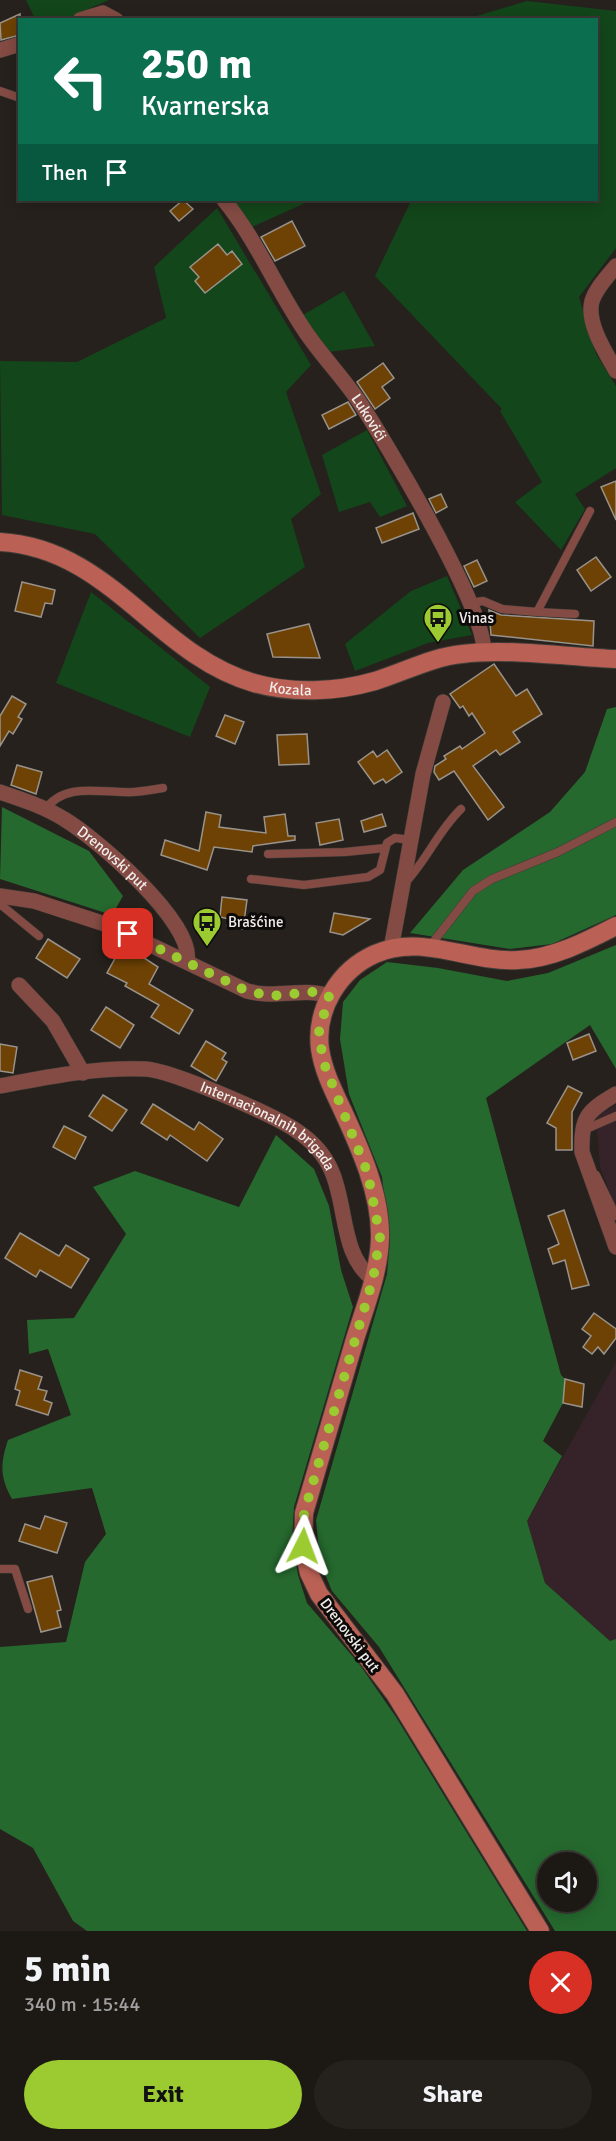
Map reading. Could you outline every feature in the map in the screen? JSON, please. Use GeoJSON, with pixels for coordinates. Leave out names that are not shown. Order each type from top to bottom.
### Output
{"type":"FeatureCollection","features":[{"type":"Feature","properties":{"kind":"main road","name":"Kozala"},"geometry":{"type":"LineString","coordinates":[[0,542],[34,546],[72,560],[116,590],[213,666],[256,683],[306,690],[351,687],[449,655],[483,652],[616,659]]}},
{"type":"Feature","properties":{"kind":"main road"},"geometry":{"type":"LineString","coordinates":[[329,996],[347,973],[362,961],[391,948],[429,947],[501,960],[520,960],[551,953],[616,926]]}},
{"type":"Feature","properties":{"kind":"main road","name":"Drenovski put"},"geometry":{"type":"LineString","coordinates":[[329,996],[319,1032],[320,1049],[326,1073],[357,1143],[372,1187],[380,1237],[373,1279],[304,1513],[303,1546],[309,1573],[319,1594],[396,1694],[540,1931]]}},
{"type":"Feature","properties":{"kind":"street"},"geometry":{"type":"LineString","coordinates":[[87,18],[104,13],[113,18]]}},
{"type":"Feature","properties":{"kind":"street"},"geometry":{"type":"LineString","coordinates":[[0,50],[18,45]]}},
{"type":"Feature","properties":{"kind":"street","name":"Lukovići"},"geometry":{"type":"LineString","coordinates":[[225,201],[251,236],[303,328],[357,398],[437,534],[470,603],[484,645],[483,652]]}},
{"type":"Feature","properties":{"kind":"street"},"geometry":{"type":"LineString","coordinates":[[616,266],[592,302],[595,326],[616,371]]}},
{"type":"Feature","properties":{"kind":"street"},"geometry":{"type":"LineString","coordinates":[[391,948],[400,888],[423,774],[443,702]]}},
{"type":"Feature","properties":{"kind":"street","name":"Drenovski put"},"geometry":{"type":"LineString","coordinates":[[0,792],[63,818],[104,848],[149,893],[184,937],[188,950],[187,961]]}},
{"type":"Feature","properties":{"kind":"street"},"geometry":{"type":"LineString","coordinates":[[0,896],[34,901],[76,913],[187,961],[232,986],[260,995],[313,992],[329,996]]}},
{"type":"Feature","properties":{"kind":"street"},"geometry":{"type":"LineString","coordinates":[[19,985],[53,1022],[82,1072]]}},
{"type":"Feature","properties":{"kind":"street","name":"Internacionalnih brigada"},"geometry":{"type":"LineString","coordinates":[[0,1086],[82,1072],[135,1069],[163,1072],[296,1130],[318,1149],[332,1171],[352,1255],[361,1270],[373,1279]]}},
{"type":"Feature","properties":{"kind":"street"},"geometry":{"type":"LineString","coordinates":[[616,1094],[591,1109],[585,1116],[582,1130],[582,1152],[616,1247]]}},
{"type":"Feature","properties":{"kind":"lane"},"geometry":{"type":"LineString","coordinates":[[0,91],[18,97]]}},
{"type":"Feature","properties":{"kind":"lane"},"geometry":{"type":"LineString","coordinates":[[537,612],[590,511]]}},
{"type":"Feature","properties":{"kind":"lane"},"geometry":{"type":"LineString","coordinates":[[470,603],[483,601],[502,609],[575,614]]}},
{"type":"Feature","properties":{"kind":"lane"},"geometry":{"type":"LineString","coordinates":[[45,810],[51,801],[69,792],[98,790],[126,793],[163,788]]}},
{"type":"Feature","properties":{"kind":"lane"},"geometry":{"type":"LineString","coordinates":[[400,888],[417,871],[443,829],[461,810]]}},
{"type":"Feature","properties":{"kind":"lane"},"geometry":{"type":"LineString","coordinates":[[429,947],[473,891],[492,879],[558,852],[616,822]]}},
{"type":"Feature","properties":{"kind":"lane"},"geometry":{"type":"LineString","coordinates":[[251,879],[293,885],[368,877],[380,870],[385,848],[391,840],[410,840]]}},
{"type":"Feature","properties":{"kind":"lane"},"geometry":{"type":"LineString","coordinates":[[268,854],[345,852],[385,848]]}},
{"type":"Feature","properties":{"kind":"lane"},"geometry":{"type":"LineString","coordinates":[[0,903],[39,936]]}},
{"type":"Feature","properties":{"kind":"lane"},"geometry":{"type":"LineString","coordinates":[[582,1130],[616,1116]]}},
{"type":"Feature","properties":{"kind":"lane"},"geometry":{"type":"LineString","coordinates":[[588,1170],[600,1180],[616,1216]]}},
{"type":"Feature","properties":{"kind":"lane"},"geometry":{"type":"LineString","coordinates":[[0,1569],[15,1569],[28,1609]]}},
{"type":"Feature","properties":{"kind":"shaded area"},"geometry":{"type":"Polygon","coordinates":[[[616,1105],[616,1209],[600,1167],[596,1116],[616,1105]]]}},
{"type":"Feature","properties":{"kind":"shaded area"},"geometry":{"type":"Polygon","coordinates":[[[616,1362],[616,1639],[610,1641],[545,1583],[527,1521],[616,1362]]]}},
{"type":"Feature","properties":{"kind":"green space"},"geometry":{"type":"Polygon","coordinates":[[[26,0],[109,0],[68,18],[35,18],[26,0]]]}},
{"type":"Feature","properties":{"kind":"green space"},"geometry":{"type":"Polygon","coordinates":[[[527,1],[616,11],[616,248],[579,297],[596,354],[616,386],[616,468],[575,494],[585,509],[561,550],[515,502],[542,482],[500,411],[502,409],[375,276],[410,203],[409,201],[598,201],[598,18],[470,18],[527,1]]]}},
{"type":"Feature","properties":{"kind":"green space"},"geometry":{"type":"Polygon","coordinates":[[[231,201],[310,201],[252,227],[231,201]]]}},
{"type":"Feature","properties":{"kind":"green space"},"geometry":{"type":"Polygon","coordinates":[[[217,208],[311,365],[286,392],[321,494],[291,519],[305,567],[200,638],[95,534],[2,515],[0,361],[77,362],[166,318],[154,267],[217,208]]]}},
{"type":"Feature","properties":{"kind":"green space"},"geometry":{"type":"Polygon","coordinates":[[[344,291],[375,346],[328,352],[303,315],[344,291]]]}},
{"type":"Feature","properties":{"kind":"green space"},"geometry":{"type":"Polygon","coordinates":[[[367,430],[407,506],[380,517],[370,502],[339,512],[322,455],[367,430]]]}},
{"type":"Feature","properties":{"kind":"green space"},"geometry":{"type":"Polygon","coordinates":[[[447,576],[472,635],[428,643],[355,671],[345,644],[411,591],[447,576]]]}},
{"type":"Feature","properties":{"kind":"green space"},"geometry":{"type":"Polygon","coordinates":[[[91,592],[210,687],[190,737],[56,683],[91,592]]]}},
{"type":"Feature","properties":{"kind":"green space"},"geometry":{"type":"Polygon","coordinates":[[[616,707],[616,915],[552,944],[510,949],[410,933],[463,870],[550,812],[585,772],[607,709],[616,707]]]}},
{"type":"Feature","properties":{"kind":"green space"},"geometry":{"type":"Polygon","coordinates":[[[2,807],[89,851],[123,896],[112,915],[0,879],[2,807]]]}},
{"type":"Feature","properties":{"kind":"green space"},"geometry":{"type":"Polygon","coordinates":[[[616,945],[616,1069],[590,1025],[486,1098],[561,1375],[565,1379],[563,1403],[543,1441],[562,1456],[527,1521],[545,1583],[610,1641],[616,1639],[616,1931],[555,1931],[543,1912],[597,1912],[597,1852],[537,1852],[537,1902],[379,1647],[332,1591],[320,1562],[316,1520],[387,1274],[390,1240],[382,1177],[349,1094],[340,1039],[343,1002],[360,980],[387,962],[438,968],[507,981],[548,973],[616,945]]]}},
{"type":"Feature","properties":{"kind":"green space"},"geometry":{"type":"Polygon","coordinates":[[[276,1135],[314,1169],[329,1206],[341,1270],[353,1307],[294,1507],[292,1541],[298,1575],[307,1603],[360,1665],[396,1717],[527,1931],[87,1931],[73,1921],[33,1848],[0,1829],[0,1647],[66,1642],[85,1562],[106,1534],[92,1488],[12,1499],[5,1484],[2,1471],[8,1440],[71,1415],[48,1349],[29,1354],[27,1320],[74,1318],[126,1234],[93,1187],[135,1171],[239,1207],[276,1135]]]}},
{"type":"Feature","properties":{"kind":"building"},"geometry":{"type":"Polygon","coordinates":[[[20,14],[18,36],[1,40],[0,23],[20,14]]]}},
{"type":"Feature","properties":{"kind":"building"},"geometry":{"type":"Polygon","coordinates":[[[182,201],[193,209],[179,221],[170,211],[182,201]]]}},
{"type":"Feature","properties":{"kind":"building"},"geometry":{"type":"Polygon","coordinates":[[[292,221],[305,246],[275,261],[261,237],[292,221]]]}},
{"type":"Feature","properties":{"kind":"building"},"geometry":{"type":"Polygon","coordinates":[[[218,244],[227,255],[232,251],[242,264],[205,293],[195,281],[199,277],[190,267],[218,244]]]}},
{"type":"Feature","properties":{"kind":"building"},"geometry":{"type":"Polygon","coordinates":[[[383,363],[394,378],[382,387],[390,398],[375,409],[357,382],[383,363]]]}},
{"type":"Feature","properties":{"kind":"building"},"geometry":{"type":"Polygon","coordinates":[[[348,402],[356,415],[329,429],[322,415],[348,402]]]}},
{"type":"Feature","properties":{"kind":"building"},"geometry":{"type":"Polygon","coordinates":[[[616,481],[616,520],[601,487],[616,481]]]}},
{"type":"Feature","properties":{"kind":"building"},"geometry":{"type":"Polygon","coordinates":[[[441,494],[447,507],[436,513],[429,499],[441,494]]]}},
{"type":"Feature","properties":{"kind":"building"},"geometry":{"type":"Polygon","coordinates":[[[413,513],[419,529],[382,543],[376,528],[413,513]]]}},
{"type":"Feature","properties":{"kind":"building"},"geometry":{"type":"Polygon","coordinates":[[[596,557],[611,577],[591,591],[577,570],[596,557]]]}},
{"type":"Feature","properties":{"kind":"building"},"geometry":{"type":"Polygon","coordinates":[[[477,560],[487,581],[474,587],[464,566],[477,560]]]}},
{"type":"Feature","properties":{"kind":"building"},"geometry":{"type":"Polygon","coordinates":[[[22,582],[55,590],[52,604],[45,603],[41,617],[15,611],[22,582]]]}},
{"type":"Feature","properties":{"kind":"building"},"geometry":{"type":"Polygon","coordinates":[[[489,610],[501,615],[594,621],[593,646],[491,635],[489,610]]]}},
{"type":"Feature","properties":{"kind":"building"},"geometry":{"type":"Polygon","coordinates":[[[309,624],[320,658],[273,657],[267,634],[309,624]]]}},
{"type":"Feature","properties":{"kind":"building"},"geometry":{"type":"Polygon","coordinates":[[[494,664],[516,696],[527,689],[542,714],[513,732],[520,742],[500,755],[496,750],[473,766],[504,807],[488,820],[454,771],[439,780],[434,772],[435,766],[446,759],[444,756],[460,746],[462,749],[485,733],[472,713],[469,716],[463,706],[460,708],[450,694],[494,664]]]}},
{"type":"Feature","properties":{"kind":"building"},"geometry":{"type":"Polygon","coordinates":[[[12,696],[26,704],[18,717],[22,719],[13,734],[9,731],[0,746],[0,716],[12,696]]]}},
{"type":"Feature","properties":{"kind":"building"},"geometry":{"type":"Polygon","coordinates":[[[225,715],[244,722],[235,744],[216,736],[225,715]]]}},
{"type":"Feature","properties":{"kind":"building"},"geometry":{"type":"Polygon","coordinates":[[[307,734],[309,764],[279,765],[277,735],[307,734]]]}},
{"type":"Feature","properties":{"kind":"building"},"geometry":{"type":"Polygon","coordinates":[[[387,750],[402,772],[386,783],[383,779],[374,784],[358,762],[373,751],[377,757],[387,750]]]}},
{"type":"Feature","properties":{"kind":"building"},"geometry":{"type":"Polygon","coordinates":[[[17,765],[42,772],[36,794],[11,785],[17,765]]]}},
{"type":"Feature","properties":{"kind":"building"},"geometry":{"type":"Polygon","coordinates":[[[206,812],[221,815],[219,827],[266,833],[264,817],[285,814],[288,836],[295,836],[295,840],[253,846],[252,852],[214,847],[207,870],[161,855],[165,840],[199,851],[206,812]]]}},
{"type":"Feature","properties":{"kind":"building"},"geometry":{"type":"Polygon","coordinates":[[[382,814],[386,826],[364,832],[361,821],[382,814]]]}},
{"type":"Feature","properties":{"kind":"building"},"geometry":{"type":"Polygon","coordinates":[[[339,819],[343,840],[320,845],[316,823],[339,819]]]}},
{"type":"Feature","properties":{"kind":"building"},"geometry":{"type":"Polygon","coordinates":[[[222,897],[247,900],[243,929],[227,926],[229,919],[220,917],[222,897]]]}},
{"type":"Feature","properties":{"kind":"building"},"geometry":{"type":"Polygon","coordinates":[[[334,913],[370,919],[343,935],[330,932],[334,913]]]}},
{"type":"Feature","properties":{"kind":"building"},"geometry":{"type":"Polygon","coordinates":[[[48,939],[80,959],[67,978],[36,958],[48,939]]]}},
{"type":"Feature","properties":{"kind":"building"},"geometry":{"type":"Polygon","coordinates":[[[123,944],[158,967],[149,984],[193,1010],[179,1034],[151,1017],[159,1005],[125,986],[127,983],[107,973],[123,944]]]}},
{"type":"Feature","properties":{"kind":"building"},"geometry":{"type":"Polygon","coordinates":[[[106,1007],[134,1025],[120,1048],[91,1030],[106,1007]]]}},
{"type":"Feature","properties":{"kind":"building"},"geometry":{"type":"Polygon","coordinates":[[[589,1034],[596,1051],[573,1060],[567,1043],[589,1034]]]}},
{"type":"Feature","properties":{"kind":"building"},"geometry":{"type":"Polygon","coordinates":[[[206,1041],[226,1053],[222,1059],[227,1062],[216,1081],[191,1066],[206,1041]]]}},
{"type":"Feature","properties":{"kind":"building"},"geometry":{"type":"Polygon","coordinates":[[[0,1044],[17,1047],[13,1073],[0,1071],[0,1044]]]}},
{"type":"Feature","properties":{"kind":"building"},"geometry":{"type":"Polygon","coordinates":[[[568,1086],[582,1093],[572,1112],[572,1150],[556,1150],[556,1128],[547,1123],[568,1086]]]}},
{"type":"Feature","properties":{"kind":"building"},"geometry":{"type":"Polygon","coordinates":[[[103,1095],[127,1110],[112,1131],[89,1116],[103,1095]]]}},
{"type":"Feature","properties":{"kind":"building"},"geometry":{"type":"Polygon","coordinates":[[[153,1104],[194,1130],[199,1122],[223,1139],[207,1161],[170,1135],[167,1140],[141,1123],[153,1104]]]}},
{"type":"Feature","properties":{"kind":"building"},"geometry":{"type":"Polygon","coordinates":[[[64,1126],[86,1137],[75,1159],[53,1147],[64,1126]]]}},
{"type":"Feature","properties":{"kind":"building"},"geometry":{"type":"Polygon","coordinates":[[[564,1210],[589,1285],[572,1289],[565,1260],[553,1264],[548,1249],[559,1244],[548,1216],[564,1210]]]}},
{"type":"Feature","properties":{"kind":"building"},"geometry":{"type":"Polygon","coordinates":[[[20,1233],[59,1256],[66,1245],[89,1259],[71,1288],[40,1270],[36,1277],[5,1258],[20,1233]]]}},
{"type":"Feature","properties":{"kind":"building"},"geometry":{"type":"Polygon","coordinates":[[[594,1313],[616,1329],[616,1338],[604,1354],[598,1347],[592,1354],[583,1347],[591,1336],[582,1329],[594,1313]]]}},
{"type":"Feature","properties":{"kind":"building"},"geometry":{"type":"Polygon","coordinates":[[[20,1370],[42,1377],[38,1389],[47,1391],[44,1400],[52,1403],[48,1415],[16,1405],[20,1391],[15,1389],[20,1370]]]}},
{"type":"Feature","properties":{"kind":"building"},"geometry":{"type":"Polygon","coordinates":[[[565,1379],[584,1384],[582,1407],[563,1403],[565,1379]]]}},
{"type":"Feature","properties":{"kind":"building"},"geometry":{"type":"Polygon","coordinates":[[[45,1516],[67,1523],[57,1553],[19,1541],[25,1524],[40,1529],[45,1516]]]}},
{"type":"Feature","properties":{"kind":"building"},"geometry":{"type":"Polygon","coordinates":[[[52,1576],[61,1610],[57,1611],[61,1627],[41,1632],[27,1582],[52,1576]]]}},
{"type":"Feature","properties":{"kind":"place","name":"Vinas"},"geometry":{"type":"Point","coordinates":[438,644]}},
{"type":"Feature","properties":{"kind":"place","name":"Brašćine"},"geometry":{"type":"Point","coordinates":[207,948]}},
{"type":"Feature","properties":{"kind":"route"},"geometry":{"type":"LineString","coordinates":[[128,934],[201,968],[232,986],[247,991],[270,996],[313,992],[329,996],[319,1032],[320,1049],[326,1073],[368,1174],[380,1237],[373,1279],[304,1513],[303,1546]]}}]}
